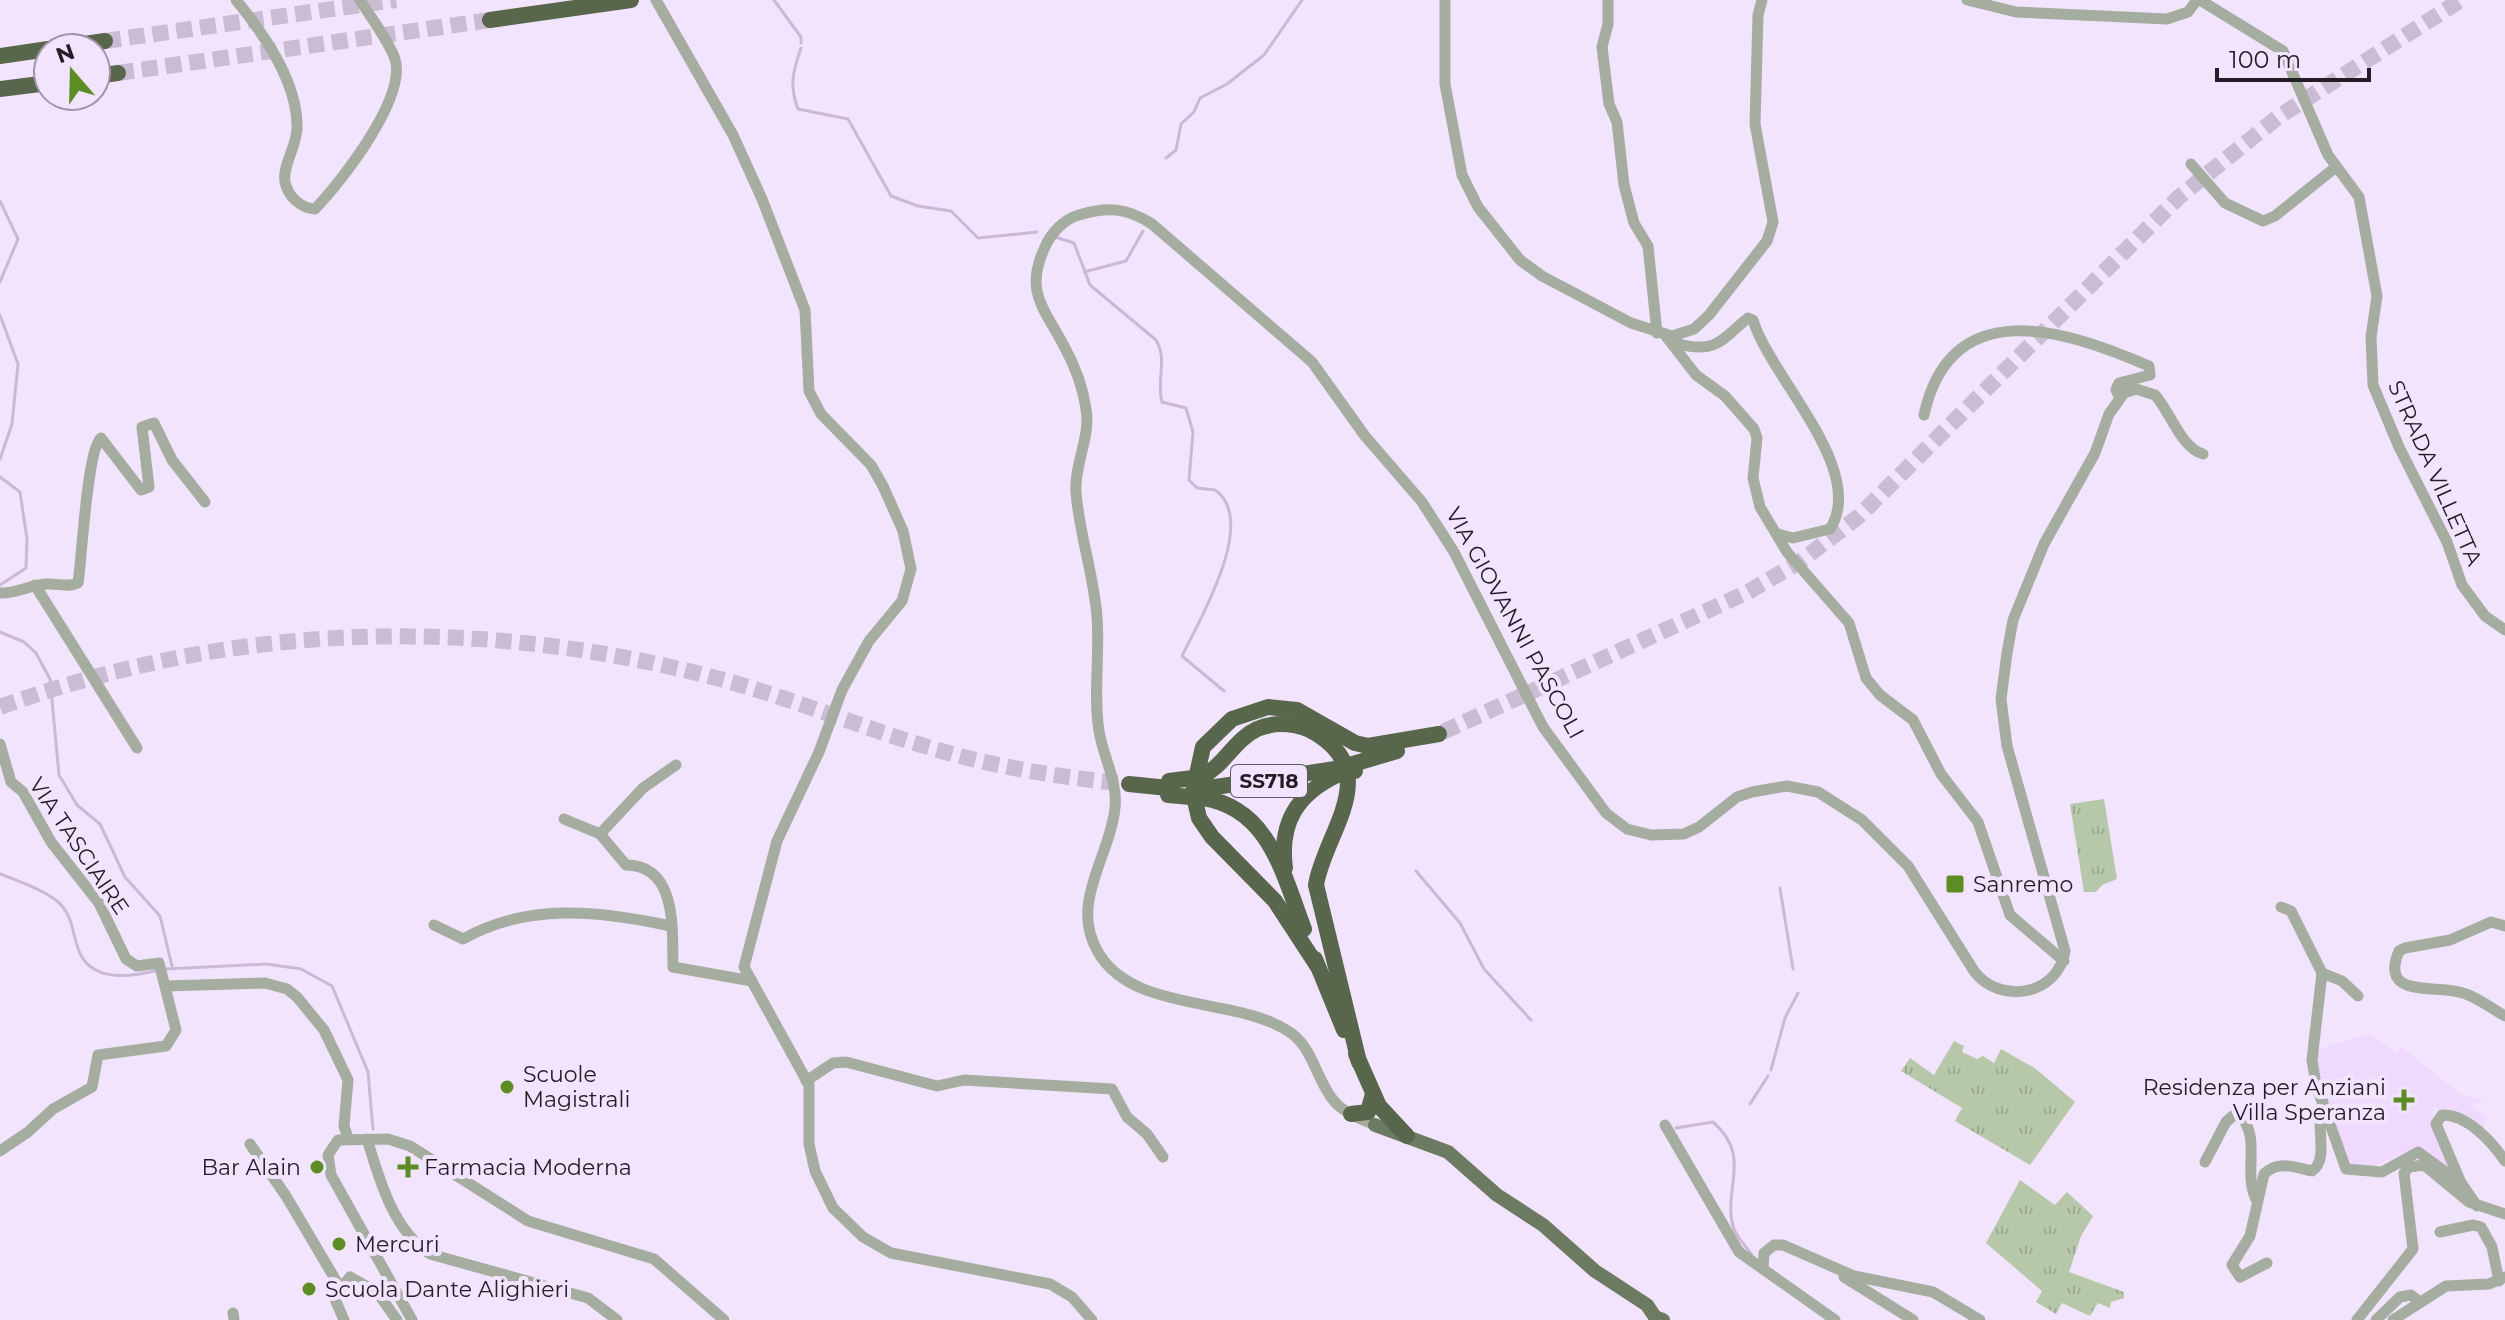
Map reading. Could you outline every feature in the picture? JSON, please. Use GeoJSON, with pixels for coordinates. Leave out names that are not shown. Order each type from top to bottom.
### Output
{"type":"FeatureCollection","features":[{"type":"Feature","properties":{"kind":"highway"},"geometry":{"type":"LineString","coordinates":[[490,20],[631,0]]}},
{"type":"Feature","properties":{"kind":"highway"},"geometry":{"type":"LineString","coordinates":[[0,56],[32,51]]}},
{"type":"Feature","properties":{"kind":"highway"},"geometry":{"type":"LineString","coordinates":[[112,74],[118,73]]}},
{"type":"Feature","properties":{"kind":"highway"},"geometry":{"type":"LineString","coordinates":[[0,89],[32,85]]}},
{"type":"Feature","properties":{"kind":"highway","name":"SS718"},"geometry":{"type":"LineString","coordinates":[[1135,785],[1168,788],[1202,788],[1336,772],[1441,733],[1368,746],[1355,743],[1297,710],[1268,707],[1232,719],[1203,747],[1193,792],[1199,818],[1212,837],[1275,901],[1318,967]]}},
{"type":"Feature","properties":{"kind":"highway"},"geometry":{"type":"LineString","coordinates":[[1299,915],[1260,827],[1239,808],[1202,788],[1241,739],[1276,724],[1296,725],[1316,733],[1339,757],[1348,784],[1346,808],[1322,858],[1316,885],[1359,1062]]}},
{"type":"Feature","properties":{"kind":"highway"},"geometry":{"type":"LineString","coordinates":[[1336,772],[1300,800],[1285,829],[1285,870],[1318,967],[1376,1100],[1407,1136]]}},
{"type":"Feature","properties":{"kind":"highway"},"geometry":{"type":"LineString","coordinates":[[1351,1114],[1368,1112],[1376,1100]]}},
{"type":"Feature","properties":{"kind":"highway"},"geometry":{"type":"LineString","coordinates":[[1375,1125],[1376,1100]]}},
{"type":"Feature","properties":{"kind":"main road","name":"VIA GIOVANNI PASCOLI"},"geometry":{"type":"LineString","coordinates":[[1375,1125],[1448,1152],[1497,1195],[1543,1225],[1595,1271],[1647,1305],[1656,1319]]}},
{"type":"Feature","properties":{"kind":"street"},"geometry":{"type":"LineString","coordinates":[[236,0],[287,80],[298,126],[284,179],[290,195],[306,209],[315,209],[368,144],[388,102],[395,60],[360,0]]}},
{"type":"Feature","properties":{"kind":"street"},"geometry":{"type":"LineString","coordinates":[[656,0],[733,135],[762,199],[805,310],[809,391],[821,414],[871,465],[903,531],[911,569],[902,601],[869,641],[842,690],[819,752],[777,841],[744,967],[806,1081],[811,1101],[809,1144],[815,1171],[833,1208],[863,1237],[891,1253],[1050,1284],[1072,1297],[1092,1320]]}},
{"type":"Feature","properties":{"kind":"street"},"geometry":{"type":"LineString","coordinates":[[1445,0],[1445,84],[1462,175],[1478,207],[1520,260],[1576,296],[1665,334],[1679,344],[1707,348],[1727,339],[1748,318],[1753,320],[1765,349],[1787,380],[1840,486],[1838,517],[1830,529],[1793,538],[1778,534]]}},
{"type":"Feature","properties":{"kind":"street"},"geometry":{"type":"LineString","coordinates":[[1608,0],[1608,24],[1602,47],[1607,91],[1617,122],[1624,185],[1634,223],[1648,246],[1665,334],[1696,375],[1725,396],[1756,433],[1754,490],[1760,507],[1787,552],[1849,623],[1866,678],[1880,695],[1913,720],[1941,774],[1978,822],[2010,915],[2064,961]]}},
{"type":"Feature","properties":{"kind":"street"},"geometry":{"type":"LineString","coordinates":[[1665,334],[1694,329],[1709,315],[1767,241],[1773,222],[1755,124],[1758,15],[1762,0]]}},
{"type":"Feature","properties":{"kind":"street"},"geometry":{"type":"LineString","coordinates":[[1967,0],[2016,12],[2167,19],[2188,12],[2198,0]]}},
{"type":"Feature","properties":{"kind":"street","name":"STRADA VILLETTA"},"geometry":{"type":"LineString","coordinates":[[2198,0],[2283,51],[2328,155],[2362,205],[2377,296],[2371,337],[2373,385],[2447,542],[2462,585],[2485,616],[2505,630]]}},
{"type":"Feature","properties":{"kind":"street"},"geometry":{"type":"LineString","coordinates":[[2191,164],[2225,203],[2263,221],[2275,216],[2336,167]]}},
{"type":"Feature","properties":{"kind":"street","name":"VIA GIOVANNI PASCOLI"},"geometry":{"type":"LineString","coordinates":[[1375,1125],[1351,1114],[1334,1101],[1305,1047],[1288,1030],[1149,991],[1121,979],[1111,973],[1089,935],[1086,914],[1090,890],[1115,811],[1115,788],[1099,734],[1097,615],[1075,488],[1085,448],[1087,411],[1065,347],[1036,295],[1036,266],[1049,238],[1070,217],[1100,208],[1130,210],[1152,224],[1312,362],[1365,436],[1437,522],[1543,727],[1589,793],[1627,829],[1651,835],[1684,834],[1699,827],[1737,797],[1752,792],[1787,786],[1818,792],[1862,820],[1908,866],[1983,983],[2005,993],[2023,992],[2051,978],[2064,961]]}},
{"type":"Feature","properties":{"kind":"street"},"geometry":{"type":"LineString","coordinates":[[1924,415],[1936,375],[1955,353],[1985,339],[2020,331],[2083,338],[2149,366],[2150,375],[2119,383],[2116,390],[2119,396]]}},
{"type":"Feature","properties":{"kind":"street"},"geometry":{"type":"LineString","coordinates":[[2064,961],[2063,934],[2007,746],[2001,699],[2013,620],[2044,544],[2095,453],[2119,396],[2136,389],[2155,395],[2171,421],[2197,452],[2203,454]]}},
{"type":"Feature","properties":{"kind":"street"},"geometry":{"type":"LineString","coordinates":[[0,593],[35,585],[51,583],[67,587],[78,583],[89,466],[94,443],[101,438],[141,490],[149,487],[142,427],[154,423],[172,460],[205,502]]}},
{"type":"Feature","properties":{"kind":"street"},"geometry":{"type":"LineString","coordinates":[[35,585],[137,748]]}},
{"type":"Feature","properties":{"kind":"street","name":"VIA TASCIAIRE"},"geometry":{"type":"LineString","coordinates":[[0,744],[11,782],[23,792],[51,842],[99,903],[126,959],[137,966],[159,963],[176,1030],[166,1046],[98,1055],[92,1087],[53,1109],[0,1151]]}},
{"type":"Feature","properties":{"kind":"street"},"geometry":{"type":"LineString","coordinates":[[600,834],[643,788],[676,765]]}},
{"type":"Feature","properties":{"kind":"street"},"geometry":{"type":"LineString","coordinates":[[564,819],[600,834],[626,865],[648,869],[662,887],[671,900],[673,967],[752,981]]}},
{"type":"Feature","properties":{"kind":"street"},"geometry":{"type":"LineString","coordinates":[[2281,907],[2291,911],[2322,973],[2312,1060],[2346,1169],[2382,1172],[2418,1152],[2462,1184]]}},
{"type":"Feature","properties":{"kind":"street"},"geometry":{"type":"LineString","coordinates":[[434,925],[463,939],[501,919],[553,912],[626,916],[671,926]]}},
{"type":"Feature","properties":{"kind":"street"},"geometry":{"type":"LineString","coordinates":[[2505,926],[2491,922],[2450,940],[2405,948],[2399,951],[2393,968],[2397,979],[2407,986],[2466,994],[2505,1016]]}},
{"type":"Feature","properties":{"kind":"street"},"geometry":{"type":"LineString","coordinates":[[2322,973],[2342,981],[2358,996]]}},
{"type":"Feature","properties":{"kind":"street"},"geometry":{"type":"LineString","coordinates":[[166,986],[265,983],[287,989],[297,997],[324,1030],[348,1080],[344,1126],[348,1138]]}},
{"type":"Feature","properties":{"kind":"street"},"geometry":{"type":"LineString","coordinates":[[806,1081],[833,1063],[846,1062],[937,1086],[964,1080],[1112,1089],[1127,1117],[1147,1134],[1163,1157]]}},
{"type":"Feature","properties":{"kind":"street"},"geometry":{"type":"LineString","coordinates":[[2267,1263],[2240,1277],[2232,1265],[2250,1236],[2259,1185],[2270,1168],[2285,1164],[2312,1171],[2319,1166],[2322,1159],[2317,1123],[2323,1102]]}},
{"type":"Feature","properties":{"kind":"street"},"geometry":{"type":"LineString","coordinates":[[2205,1162],[2226,1122],[2234,1115],[2241,1117],[2250,1132],[2249,1177],[2256,1200]]}},
{"type":"Feature","properties":{"kind":"street"},"geometry":{"type":"LineString","coordinates":[[2477,1206],[2462,1184],[2436,1124],[2442,1115],[2451,1115],[2490,1140],[2505,1161]]}},
{"type":"Feature","properties":{"kind":"street"},"geometry":{"type":"LineString","coordinates":[[1665,1125],[1739,1252],[1835,1320]]}},
{"type":"Feature","properties":{"kind":"street"},"geometry":{"type":"LineString","coordinates":[[412,1320],[331,1175],[330,1147],[348,1138],[388,1139],[410,1146],[528,1221],[654,1259],[724,1320]]}},
{"type":"Feature","properties":{"kind":"street"},"geometry":{"type":"LineString","coordinates":[[367,1139],[389,1199],[411,1241],[430,1254],[588,1298],[617,1320]]}},
{"type":"Feature","properties":{"kind":"street"},"geometry":{"type":"LineString","coordinates":[[250,1144],[286,1196],[341,1289]]}},
{"type":"Feature","properties":{"kind":"street"},"geometry":{"type":"LineString","coordinates":[[2357,1320],[2413,1249],[2404,1173],[2409,1167],[2424,1165],[2452,1191],[2477,1206],[2505,1214]]}},
{"type":"Feature","properties":{"kind":"street"},"geometry":{"type":"LineString","coordinates":[[2393,1320],[2455,1283],[2489,1284],[2502,1279],[2492,1247],[2481,1227],[2473,1225],[2440,1232]]}},
{"type":"Feature","properties":{"kind":"street"},"geometry":{"type":"LineString","coordinates":[[1763,1269],[1764,1253],[1778,1244],[1823,1265],[1913,1320]]}},
{"type":"Feature","properties":{"kind":"street"},"geometry":{"type":"LineString","coordinates":[[1823,1265],[1933,1292],[1980,1320]]}},
{"type":"Feature","properties":{"kind":"street"},"geometry":{"type":"LineString","coordinates":[[344,1320],[334,1297],[350,1277],[377,1292],[397,1320]]}},
{"type":"Feature","properties":{"kind":"street"},"geometry":{"type":"LineString","coordinates":[[2376,1320],[2400,1297],[2411,1295],[2420,1302]]}},
{"type":"Feature","properties":{"kind":"shaded area","name":"Residenza per Anziani Villa Speranza"},"geometry":{"type":"Polygon","coordinates":[[[2370,1033],[2396,1053],[2402,1047],[2460,1094],[2485,1101],[2470,1106],[2487,1116],[2482,1130],[2450,1112],[2433,1107],[2434,1129],[2449,1167],[2418,1147],[2374,1166],[2351,1165],[2346,1160],[2332,1110],[2320,1084],[2316,1050],[2370,1033]]]}},
{"type":"Feature","properties":{"kind":"green space"},"geometry":{"type":"Polygon","coordinates":[[[2104,799],[2117,879],[2102,885],[2096,892],[2084,892],[2070,804],[2104,799]]]}},
{"type":"Feature","properties":{"kind":"green space"},"geometry":{"type":"Polygon","coordinates":[[[1954,1041],[1964,1046],[1962,1052],[1977,1059],[1983,1056],[1994,1063],[2001,1049],[2036,1069],[2075,1102],[2030,1165],[1955,1121],[1962,1108],[1901,1071],[1910,1058],[1934,1075],[1954,1041]]]}},
{"type":"Feature","properties":{"kind":"green space"},"geometry":{"type":"Polygon","coordinates":[[[2020,1180],[2055,1205],[2067,1192],[2093,1216],[2081,1236],[2069,1272],[2124,1292],[2124,1298],[2111,1302],[2110,1308],[2098,1303],[2090,1316],[2062,1303],[2056,1314],[2036,1302],[2042,1291],[1986,1243],[2020,1180]]]}},
{"type":"Feature","properties":{"kind":"waterway"},"geometry":{"type":"LineString","coordinates":[[774,0],[801,37],[801,43]]}},
{"type":"Feature","properties":{"kind":"waterway"},"geometry":{"type":"LineString","coordinates":[[1166,158],[1176,150],[1181,124],[1194,112],[1200,98],[1227,84],[1264,55],[1302,0]]}},
{"type":"Feature","properties":{"kind":"waterway"},"geometry":{"type":"LineString","coordinates":[[801,48],[793,78],[798,109],[848,119],[891,196],[918,206],[951,211],[978,238],[1037,232]]}},
{"type":"Feature","properties":{"kind":"waterway"},"geometry":{"type":"LineString","coordinates":[[0,201],[18,239],[0,282]]}},
{"type":"Feature","properties":{"kind":"waterway"},"geometry":{"type":"LineString","coordinates":[[1084,272],[1126,261],[1143,231]]}},
{"type":"Feature","properties":{"kind":"waterway"},"geometry":{"type":"LineString","coordinates":[[1055,237],[1074,243],[1090,285],[1156,340],[1162,363],[1162,402],[1186,408],[1193,432],[1189,480],[1197,488],[1215,490],[1227,504],[1231,524],[1221,571],[1182,656],[1224,691]]}},
{"type":"Feature","properties":{"kind":"waterway"},"geometry":{"type":"LineString","coordinates":[[0,315],[18,364],[12,424],[0,459]]}},
{"type":"Feature","properties":{"kind":"waterway"},"geometry":{"type":"LineString","coordinates":[[0,477],[20,492],[27,539],[26,568],[0,585]]}},
{"type":"Feature","properties":{"kind":"waterway"},"geometry":{"type":"LineString","coordinates":[[0,632],[24,642],[36,653],[50,679],[59,775],[77,805],[100,824],[125,877],[160,916],[172,966]]}},
{"type":"Feature","properties":{"kind":"waterway"},"geometry":{"type":"LineString","coordinates":[[1416,871],[1460,923],[1484,969],[1531,1020]]}},
{"type":"Feature","properties":{"kind":"waterway"},"geometry":{"type":"LineString","coordinates":[[0,874],[57,901],[67,914],[82,957],[97,971],[117,976],[158,970]]}},
{"type":"Feature","properties":{"kind":"waterway"},"geometry":{"type":"LineString","coordinates":[[1780,888],[1793,969]]}},
{"type":"Feature","properties":{"kind":"waterway"},"geometry":{"type":"LineString","coordinates":[[165,969],[267,964],[301,969],[332,986],[368,1072],[373,1129]]}},
{"type":"Feature","properties":{"kind":"waterway"},"geometry":{"type":"LineString","coordinates":[[1771,1070],[1785,1018],[1798,993]]}},
{"type":"Feature","properties":{"kind":"waterway"},"geometry":{"type":"LineString","coordinates":[[1750,1104],[1768,1076]]}},
{"type":"Feature","properties":{"kind":"waterway"},"geometry":{"type":"LineString","coordinates":[[1676,1128],[1713,1122],[1725,1135],[1734,1161],[1731,1201],[1734,1229],[1752,1255]]}},
{"type":"Feature","properties":{"kind":"tunnel"},"geometry":{"type":"LineString","coordinates":[[112,40],[396,0]]}},
{"type":"Feature","properties":{"kind":"tunnel"},"geometry":{"type":"LineString","coordinates":[[1443,732],[1748,592],[1801,561],[1858,517],[2179,197],[2278,117],[2461,0]]}},
{"type":"Feature","properties":{"kind":"tunnel"},"geometry":{"type":"LineString","coordinates":[[118,73],[490,20]]}},
{"type":"Feature","properties":{"kind":"tunnel"},"geometry":{"type":"LineString","coordinates":[[0,707],[88,679],[178,658],[267,644],[357,637],[448,637],[538,644],[629,658],[748,687],[961,756],[1033,772],[1129,784]]}},
{"type":"Feature","properties":{"kind":"place","name":"Sanremo"},"geometry":{"type":"Point","coordinates":[1955,884]}},
{"type":"Feature","properties":{"kind":"place","name":"Scuole Magistrali"},"geometry":{"type":"Point","coordinates":[507,1087]}},
{"type":"Feature","properties":{"kind":"place","name":"Residenza per Anziani Villa Speranza"},"geometry":{"type":"Point","coordinates":[2404,1100]}},
{"type":"Feature","properties":{"kind":"place","name":"Bar Alain"},"geometry":{"type":"Point","coordinates":[317,1167]}},
{"type":"Feature","properties":{"kind":"place","name":"Farmacia Moderna"},"geometry":{"type":"Point","coordinates":[408,1167]}},
{"type":"Feature","properties":{"kind":"place","name":"Mercuri"},"geometry":{"type":"Point","coordinates":[339,1244]}},
{"type":"Feature","properties":{"kind":"place","name":"Scuola Dante Alighieri"},"geometry":{"type":"Point","coordinates":[309,1289]}}]}
